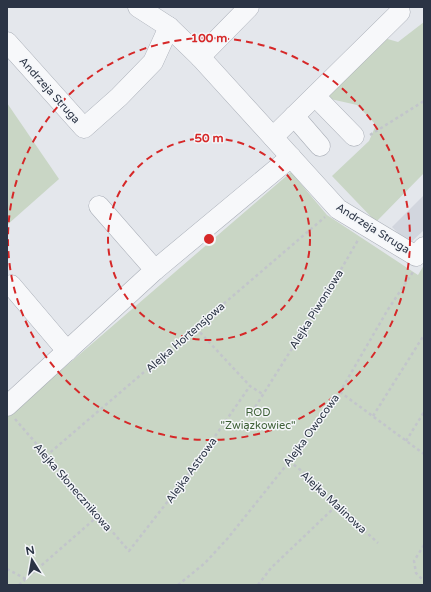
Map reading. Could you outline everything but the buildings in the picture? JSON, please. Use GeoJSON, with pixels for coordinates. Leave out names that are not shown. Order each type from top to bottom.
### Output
{"type":"FeatureCollection","features":[{"type":"Feature","properties":{"kind":"street","name":"Andrzeja Struga"},"geometry":{"type":"LineString","coordinates":[[138,7],[169,26],[200,57],[338,209],[420,251]]}},
{"type":"Feature","properties":{"kind":"street"},"geometry":{"type":"LineString","coordinates":[[200,57],[249,7]]}},
{"type":"Feature","properties":{"kind":"street"},"geometry":{"type":"LineString","coordinates":[[273,137],[400,12]]}},
{"type":"Feature","properties":{"kind":"street","name":"Andrzeja Struga"},"geometry":{"type":"LineString","coordinates":[[7,42],[84,128],[119,97],[153,62],[169,26]]}},
{"type":"Feature","properties":{"kind":"street"},"geometry":{"type":"LineString","coordinates":[[315,96],[354,136]]}},
{"type":"Feature","properties":{"kind":"street"},"geometry":{"type":"LineString","coordinates":[[294,116],[320,146]]}},
{"type":"Feature","properties":{"kind":"street"},"geometry":{"type":"LineString","coordinates":[[12,414],[67,351],[155,270],[291,156]]}},
{"type":"Feature","properties":{"kind":"street"},"geometry":{"type":"LineString","coordinates":[[99,206],[155,270]]}},
{"type":"Feature","properties":{"kind":"street"},"geometry":{"type":"LineString","coordinates":[[11,286],[67,351]]}},
{"type":"Feature","properties":{"kind":"path"},"geometry":{"type":"LineString","coordinates":[[354,136],[360,142],[424,101]]}},
{"type":"Feature","properties":{"kind":"path","name":"Alejka Hortensjowa"},"geometry":{"type":"LineString","coordinates":[[48,456],[323,219],[330,222]]}},
{"type":"Feature","properties":{"kind":"path","name":"Alejka Piwoniowa"},"geometry":{"type":"LineString","coordinates":[[252,412],[264,395],[359,240],[353,237]]}},
{"type":"Feature","properties":{"kind":"path","name":"Alejka Owocowa"},"geometry":{"type":"LineString","coordinates":[[178,585],[205,563],[228,538],[304,443],[340,392],[413,272],[420,251]]}},
{"type":"Feature","properties":{"kind":"path"},"geometry":{"type":"LineString","coordinates":[[196,328],[250,386],[264,395]]}},
{"type":"Feature","properties":{"kind":"path"},"geometry":{"type":"LineString","coordinates":[[373,416],[424,335]]}},
{"type":"Feature","properties":{"kind":"path","name":"Alejka Astrowa"},"geometry":{"type":"LineString","coordinates":[[129,551],[186,478],[250,386]]}},
{"type":"Feature","properties":{"kind":"path"},"geometry":{"type":"LineString","coordinates":[[340,392],[424,454]]}},
{"type":"Feature","properties":{"kind":"path"},"geometry":{"type":"LineString","coordinates":[[406,441],[424,412]]}},
{"type":"Feature","properties":{"kind":"path","name":"Alejka Słonecznikowa"},"geometry":{"type":"LineString","coordinates":[[12,414],[129,551]]}},
{"type":"Feature","properties":{"kind":"path","name":"Alejka Malinowa"},"geometry":{"type":"LineString","coordinates":[[289,461],[307,475],[378,543]]}},
{"type":"Feature","properties":{"kind":"path"},"geometry":{"type":"LineString","coordinates":[[258,585],[271,568],[337,505]]}},
{"type":"Feature","properties":{"kind":"path"},"geometry":{"type":"LineString","coordinates":[[18,585],[98,516]]}},
{"type":"Feature","properties":{"kind":"path"},"geometry":{"type":"LineString","coordinates":[[424,545],[414,561],[416,573],[424,582]]}},
{"type":"Feature","properties":{"kind":"path"},"geometry":{"type":"LineString","coordinates":[[7,569],[26,578]]}},
{"type":"Feature","properties":{"kind":"shaded area"},"geometry":{"type":"Polygon","coordinates":[[[424,195],[424,230],[409,244],[392,227],[424,195]]]}},
{"type":"Feature","properties":{"kind":"green space"},"geometry":{"type":"Polygon","coordinates":[[[424,22],[424,173],[376,222],[332,176],[369,141],[376,125],[357,105],[326,98],[384,38],[398,42],[424,22]]]}},
{"type":"Feature","properties":{"kind":"green space"},"geometry":{"type":"Polygon","coordinates":[[[7,103],[59,179],[7,225],[7,103]]]}},
{"type":"Feature","properties":{"kind":"green space","name":"ROD \"Związkowiec\""},"geometry":{"type":"Polygon","coordinates":[[[291,172],[327,215],[418,275],[424,265],[424,585],[7,585],[7,417],[291,172]]]}}]}
